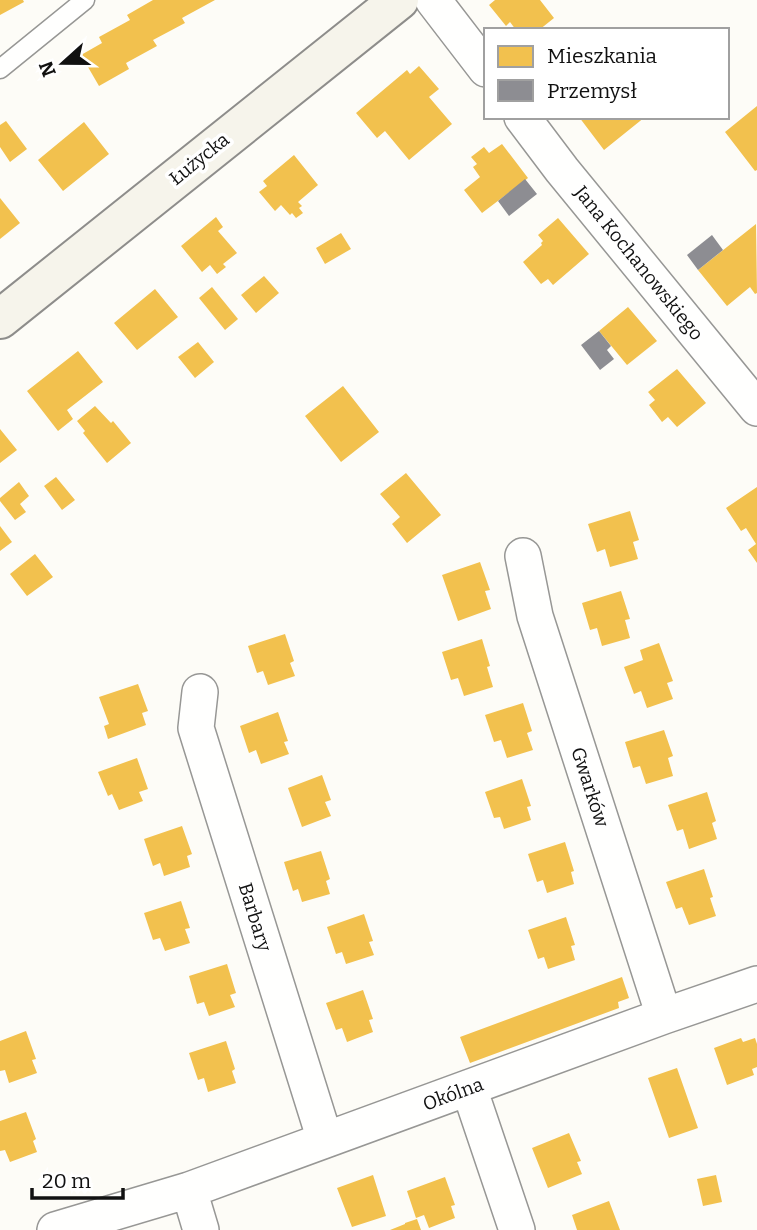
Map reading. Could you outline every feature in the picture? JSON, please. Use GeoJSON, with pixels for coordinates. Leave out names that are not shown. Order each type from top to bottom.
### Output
{"type":"FeatureCollection","features":[{"type":"Feature","properties":{"kind":"main road","name":"Łużycka"},"geometry":{"type":"LineString","coordinates":[[0,319],[399,0]]}},
{"type":"Feature","properties":{"kind":"street"},"geometry":{"type":"LineString","coordinates":[[433,0],[484,66]]}},
{"type":"Feature","properties":{"kind":"street","name":"Jana Kochanowskiego"},"geometry":{"type":"LineString","coordinates":[[524,119],[562,170],[757,408]]}},
{"type":"Feature","properties":{"kind":"street","name":"Gwarków"},"geometry":{"type":"LineString","coordinates":[[523,556],[535,616],[664,1016]]}},
{"type":"Feature","properties":{"kind":"street","name":"Barbary"},"geometry":{"type":"LineString","coordinates":[[200,692],[196,728],[325,1140]]}},
{"type":"Feature","properties":{"kind":"street","name":"Okólna"},"geometry":{"type":"LineString","coordinates":[[55,1230],[189,1190],[757,984]]}},
{"type":"Feature","properties":{"kind":"street"},"geometry":{"type":"LineString","coordinates":[[468,1088],[517,1230]]}},
{"type":"Feature","properties":{"kind":"street"},"geometry":{"type":"LineString","coordinates":[[189,1190],[201,1230]]}},
{"type":"Feature","properties":{"kind":"lane"},"geometry":{"type":"LineString","coordinates":[[0,69],[85,0]]}},
{"type":"Feature","properties":{"kind":"building: Mieszkania"},"geometry":{"type":"Polygon","coordinates":[[[0,0],[23,0],[24,2],[0,15],[0,0]]]}},
{"type":"Feature","properties":{"kind":"building: Mieszkania"},"geometry":{"type":"Polygon","coordinates":[[[153,0],[215,0],[182,18],[185,23],[153,40],[157,46],[126,63],[129,69],[99,86],[81,55],[102,43],[99,37],[130,20],[127,15],[153,0]]]}},
{"type":"Feature","properties":{"kind":"building: Mieszkania"},"geometry":{"type":"Polygon","coordinates":[[[495,0],[540,0],[554,18],[542,28],[514,28],[510,22],[506,26],[489,5],[495,0]]]}},
{"type":"Feature","properties":{"kind":"building: Mieszkania"},"geometry":{"type":"Polygon","coordinates":[[[419,66],[439,89],[429,97],[452,124],[409,160],[385,131],[377,138],[356,113],[407,70],[410,74],[419,66]]]}},
{"type":"Feature","properties":{"kind":"building: Mieszkania"},"geometry":{"type":"Polygon","coordinates":[[[757,106],[757,170],[755,171],[725,132],[757,106]]]}},
{"type":"Feature","properties":{"kind":"building: Mieszkania"},"geometry":{"type":"Polygon","coordinates":[[[581,119],[643,119],[604,150],[581,119]]]}},
{"type":"Feature","properties":{"kind":"building: Mieszkania"},"geometry":{"type":"Polygon","coordinates":[[[6,121],[27,149],[10,162],[0,147],[0,125],[6,121]]]}},
{"type":"Feature","properties":{"kind":"building: Mieszkania"},"geometry":{"type":"Polygon","coordinates":[[[84,122],[109,154],[63,191],[38,160],[84,122]]]}},
{"type":"Feature","properties":{"kind":"building: Mieszkania"},"geometry":{"type":"Polygon","coordinates":[[[502,144],[528,178],[482,213],[464,190],[480,177],[473,167],[477,164],[471,157],[484,147],[489,153],[502,144]]]}},
{"type":"Feature","properties":{"kind":"building: Mieszkania"},"geometry":{"type":"Polygon","coordinates":[[[294,155],[318,185],[298,202],[303,213],[296,218],[281,205],[275,211],[259,192],[267,186],[263,181],[294,155]]]}},
{"type":"Feature","properties":{"kind":"building: Mieszkania"},"geometry":{"type":"Polygon","coordinates":[[[0,198],[20,223],[0,239],[0,198]]]}},
{"type":"Feature","properties":{"kind":"building: Mieszkania"},"geometry":{"type":"Polygon","coordinates":[[[216,217],[223,227],[218,231],[237,253],[223,264],[226,267],[217,274],[210,265],[202,272],[181,246],[216,217]]]}},
{"type":"Feature","properties":{"kind":"building: Mieszkania"},"geometry":{"type":"Polygon","coordinates":[[[558,218],[589,254],[553,285],[548,279],[541,284],[523,262],[542,245],[543,241],[538,235],[558,218]]]}},
{"type":"Feature","properties":{"kind":"building: Mieszkania"},"geometry":{"type":"Polygon","coordinates":[[[756,224],[757,293],[750,287],[727,306],[698,270],[756,224]]]}},
{"type":"Feature","properties":{"kind":"building: Mieszkania"},"geometry":{"type":"Polygon","coordinates":[[[341,233],[351,249],[325,264],[316,248],[341,233]]]}},
{"type":"Feature","properties":{"kind":"building: Mieszkania"},"geometry":{"type":"Polygon","coordinates":[[[264,276],[279,293],[256,313],[241,295],[264,276]]]}},
{"type":"Feature","properties":{"kind":"building: Mieszkania"},"geometry":{"type":"Polygon","coordinates":[[[212,287],[238,319],[225,330],[199,298],[212,287]]]}},
{"type":"Feature","properties":{"kind":"building: Mieszkania"},"geometry":{"type":"Polygon","coordinates":[[[155,289],[178,317],[137,350],[114,323],[155,289]]]}},
{"type":"Feature","properties":{"kind":"building: Mieszkania"},"geometry":{"type":"Polygon","coordinates":[[[628,307],[657,341],[627,365],[599,331],[628,307]]]}},
{"type":"Feature","properties":{"kind":"building: Mieszkania"},"geometry":{"type":"Polygon","coordinates":[[[198,342],[214,362],[195,378],[178,357],[198,342]]]}},
{"type":"Feature","properties":{"kind":"building: Mieszkania"},"geometry":{"type":"Polygon","coordinates":[[[78,351],[103,382],[67,410],[73,419],[58,431],[27,391],[78,351]]]}},
{"type":"Feature","properties":{"kind":"building: Mieszkania"},"geometry":{"type":"Polygon","coordinates":[[[677,369],[706,403],[677,427],[668,417],[662,422],[649,405],[655,400],[648,392],[677,369]]]}},
{"type":"Feature","properties":{"kind":"building: Mieszkania"},"geometry":{"type":"Polygon","coordinates":[[[343,386],[379,432],[341,462],[305,416],[343,386]]]}},
{"type":"Feature","properties":{"kind":"building: Mieszkania"},"geometry":{"type":"Polygon","coordinates":[[[95,406],[111,423],[113,421],[131,443],[107,463],[77,421],[95,406]]]}},
{"type":"Feature","properties":{"kind":"building: Mieszkania"},"geometry":{"type":"Polygon","coordinates":[[[0,429],[17,450],[0,463],[0,429]]]}},
{"type":"Feature","properties":{"kind":"building: Mieszkania"},"geometry":{"type":"Polygon","coordinates":[[[406,473],[441,515],[407,543],[392,524],[400,517],[380,494],[406,473]]]}},
{"type":"Feature","properties":{"kind":"building: Mieszkania"},"geometry":{"type":"Polygon","coordinates":[[[56,477],[75,500],[62,510],[44,486],[56,477]]]}},
{"type":"Feature","properties":{"kind":"building: Mieszkania"},"geometry":{"type":"Polygon","coordinates":[[[19,482],[29,496],[20,504],[26,512],[15,520],[0,498],[19,482]]]}},
{"type":"Feature","properties":{"kind":"building: Mieszkania"},"geometry":{"type":"Polygon","coordinates":[[[757,487],[757,563],[748,550],[756,544],[746,528],[741,531],[726,508],[757,487]]]}},
{"type":"Feature","properties":{"kind":"building: Mieszkania"},"geometry":{"type":"Polygon","coordinates":[[[630,511],[639,540],[633,542],[638,559],[610,567],[605,549],[597,552],[588,524],[630,511]]]}},
{"type":"Feature","properties":{"kind":"building: Mieszkania"},"geometry":{"type":"Polygon","coordinates":[[[0,526],[12,542],[0,551],[0,526]]]}},
{"type":"Feature","properties":{"kind":"building: Mieszkania"},"geometry":{"type":"Polygon","coordinates":[[[35,554],[53,577],[27,596],[10,574],[35,554]]]}},
{"type":"Feature","properties":{"kind":"building: Mieszkania"},"geometry":{"type":"Polygon","coordinates":[[[480,562],[490,590],[485,591],[491,609],[458,621],[442,575],[480,562]]]}},
{"type":"Feature","properties":{"kind":"building: Mieszkania"},"geometry":{"type":"Polygon","coordinates":[[[621,591],[630,619],[625,620],[630,638],[602,646],[597,628],[590,630],[582,603],[621,591]]]}},
{"type":"Feature","properties":{"kind":"building: Mieszkania"},"geometry":{"type":"Polygon","coordinates":[[[285,634],[294,661],[290,663],[295,676],[268,685],[263,671],[257,673],[248,646],[285,634]]]}},
{"type":"Feature","properties":{"kind":"building: Mieszkania"},"geometry":{"type":"Polygon","coordinates":[[[482,639],[493,687],[464,696],[458,678],[451,680],[442,652],[482,639]]]}},
{"type":"Feature","properties":{"kind":"building: Mieszkania"},"geometry":{"type":"Polygon","coordinates":[[[659,643],[673,681],[667,683],[673,699],[647,708],[641,691],[634,694],[624,667],[643,660],[640,650],[659,643]]]}},
{"type":"Feature","properties":{"kind":"building: Mieszkania"},"geometry":{"type":"Polygon","coordinates":[[[138,684],[148,711],[142,713],[146,725],[108,739],[104,726],[109,724],[99,697],[138,684]]]}},
{"type":"Feature","properties":{"kind":"building: Mieszkania"},"geometry":{"type":"Polygon","coordinates":[[[523,703],[532,731],[527,733],[533,750],[507,758],[501,740],[494,742],[485,715],[523,703]]]}},
{"type":"Feature","properties":{"kind":"building: Mieszkania"},"geometry":{"type":"Polygon","coordinates":[[[278,712],[288,741],[284,742],[289,754],[261,764],[256,750],[249,753],[240,726],[278,712]]]}},
{"type":"Feature","properties":{"kind":"building: Mieszkania"},"geometry":{"type":"Polygon","coordinates":[[[664,730],[673,756],[668,758],[673,776],[646,784],[640,766],[633,768],[625,742],[664,730]]]}},
{"type":"Feature","properties":{"kind":"building: Mieszkania"},"geometry":{"type":"Polygon","coordinates":[[[137,758],[148,789],[139,792],[143,801],[119,810],[112,794],[108,796],[98,772],[137,758]]]}},
{"type":"Feature","properties":{"kind":"building: Mieszkania"},"geometry":{"type":"Polygon","coordinates":[[[322,775],[331,800],[325,802],[331,816],[302,827],[288,788],[322,775]]]}},
{"type":"Feature","properties":{"kind":"building: Mieszkania"},"geometry":{"type":"Polygon","coordinates":[[[522,779],[531,806],[527,807],[531,820],[504,829],[500,817],[494,818],[485,792],[522,779]]]}},
{"type":"Feature","properties":{"kind":"building: Mieszkania"},"geometry":{"type":"Polygon","coordinates":[[[707,792],[716,821],[712,823],[717,839],[689,849],[683,829],[677,831],[668,805],[707,792]]]}},
{"type":"Feature","properties":{"kind":"building: Mieszkania"},"geometry":{"type":"Polygon","coordinates":[[[182,826],[192,854],[187,856],[190,867],[164,876],[160,863],[153,866],[144,839],[182,826]]]}},
{"type":"Feature","properties":{"kind":"building: Mieszkania"},"geometry":{"type":"Polygon","coordinates":[[[565,842],[574,871],[571,872],[574,884],[547,893],[543,880],[537,882],[528,854],[565,842]]]}},
{"type":"Feature","properties":{"kind":"building: Mieszkania"},"geometry":{"type":"Polygon","coordinates":[[[321,851],[330,879],[326,881],[330,894],[302,902],[298,889],[293,891],[284,862],[321,851]]]}},
{"type":"Feature","properties":{"kind":"building: Mieszkania"},"geometry":{"type":"Polygon","coordinates":[[[704,869],[716,916],[689,925],[682,907],[676,909],[666,882],[704,869]]]}},
{"type":"Feature","properties":{"kind":"building: Mieszkania"},"geometry":{"type":"Polygon","coordinates":[[[181,901],[190,928],[185,929],[190,943],[165,951],[160,938],[153,940],[144,913],[181,901]]]}},
{"type":"Feature","properties":{"kind":"building: Mieszkania"},"geometry":{"type":"Polygon","coordinates":[[[364,914],[373,941],[369,942],[374,955],[346,964],[342,952],[336,954],[327,927],[364,914]]]}},
{"type":"Feature","properties":{"kind":"building: Mieszkania"},"geometry":{"type":"Polygon","coordinates":[[[566,917],[575,945],[571,946],[575,960],[548,969],[544,957],[538,959],[528,930],[566,917]]]}},
{"type":"Feature","properties":{"kind":"building: Mieszkania"},"geometry":{"type":"Polygon","coordinates":[[[227,964],[236,993],[230,995],[235,1007],[209,1016],[204,1002],[197,1004],[189,976],[227,964]]]}},
{"type":"Feature","properties":{"kind":"building: Mieszkania"},"geometry":{"type":"Polygon","coordinates":[[[622,977],[629,998],[618,1002],[619,1008],[470,1063],[460,1037],[622,977]]]}},
{"type":"Feature","properties":{"kind":"building: Mieszkania"},"geometry":{"type":"Polygon","coordinates":[[[363,990],[373,1019],[369,1020],[373,1032],[347,1042],[342,1028],[336,1030],[326,1003],[363,990]]]}},
{"type":"Feature","properties":{"kind":"building: Mieszkania"},"geometry":{"type":"Polygon","coordinates":[[[26,1031],[36,1059],[32,1060],[37,1073],[9,1083],[5,1070],[0,1071],[0,1041],[26,1031]]]}},
{"type":"Feature","properties":{"kind":"building: Mieszkania"},"geometry":{"type":"Polygon","coordinates":[[[741,1038],[743,1042],[755,1038],[757,1067],[752,1069],[754,1075],[727,1085],[714,1048],[741,1038]]]}},
{"type":"Feature","properties":{"kind":"building: Mieszkania"},"geometry":{"type":"Polygon","coordinates":[[[226,1041],[235,1069],[232,1071],[236,1083],[208,1092],[204,1078],[198,1080],[189,1053],[226,1041]]]}},
{"type":"Feature","properties":{"kind":"building: Mieszkania"},"geometry":{"type":"Polygon","coordinates":[[[677,1068],[698,1128],[669,1138],[648,1078],[677,1068]]]}},
{"type":"Feature","properties":{"kind":"building: Mieszkania"},"geometry":{"type":"Polygon","coordinates":[[[26,1112],[36,1139],[33,1141],[37,1152],[10,1162],[5,1150],[0,1151],[0,1121],[26,1112]]]}},
{"type":"Feature","properties":{"kind":"building: Mieszkania"},"geometry":{"type":"Polygon","coordinates":[[[569,1133],[581,1161],[577,1162],[582,1174],[548,1188],[532,1148],[569,1133]]]}},
{"type":"Feature","properties":{"kind":"building: Mieszkania"},"geometry":{"type":"Polygon","coordinates":[[[373,1175],[386,1216],[352,1227],[337,1188],[373,1175]]]}},
{"type":"Feature","properties":{"kind":"building: Mieszkania"},"geometry":{"type":"Polygon","coordinates":[[[716,1175],[722,1202],[703,1206],[697,1179],[716,1175]]]}},
{"type":"Feature","properties":{"kind":"building: Mieszkania"},"geometry":{"type":"Polygon","coordinates":[[[445,1177],[455,1205],[451,1206],[455,1218],[429,1228],[424,1215],[416,1218],[407,1191],[445,1177]]]}},
{"type":"Feature","properties":{"kind":"building: Mieszkania"},"geometry":{"type":"Polygon","coordinates":[[[609,1201],[620,1230],[577,1230],[572,1215],[609,1201]]]}},
{"type":"Feature","properties":{"kind":"building: Mieszkania"},"geometry":{"type":"Polygon","coordinates":[[[417,1219],[421,1230],[390,1230],[405,1223],[417,1219]]]}},
{"type":"Feature","properties":{"kind":"building: Przemysł"},"geometry":{"type":"Polygon","coordinates":[[[525,179],[537,194],[509,216],[498,201],[525,179]]]}},
{"type":"Feature","properties":{"kind":"building: Przemysł"},"geometry":{"type":"Polygon","coordinates":[[[712,235],[723,250],[698,270],[687,255],[712,235]]]}},
{"type":"Feature","properties":{"kind":"building: Przemysł"},"geometry":{"type":"Polygon","coordinates":[[[599,331],[611,346],[607,350],[614,359],[600,370],[581,345],[599,331]]]}}]}
